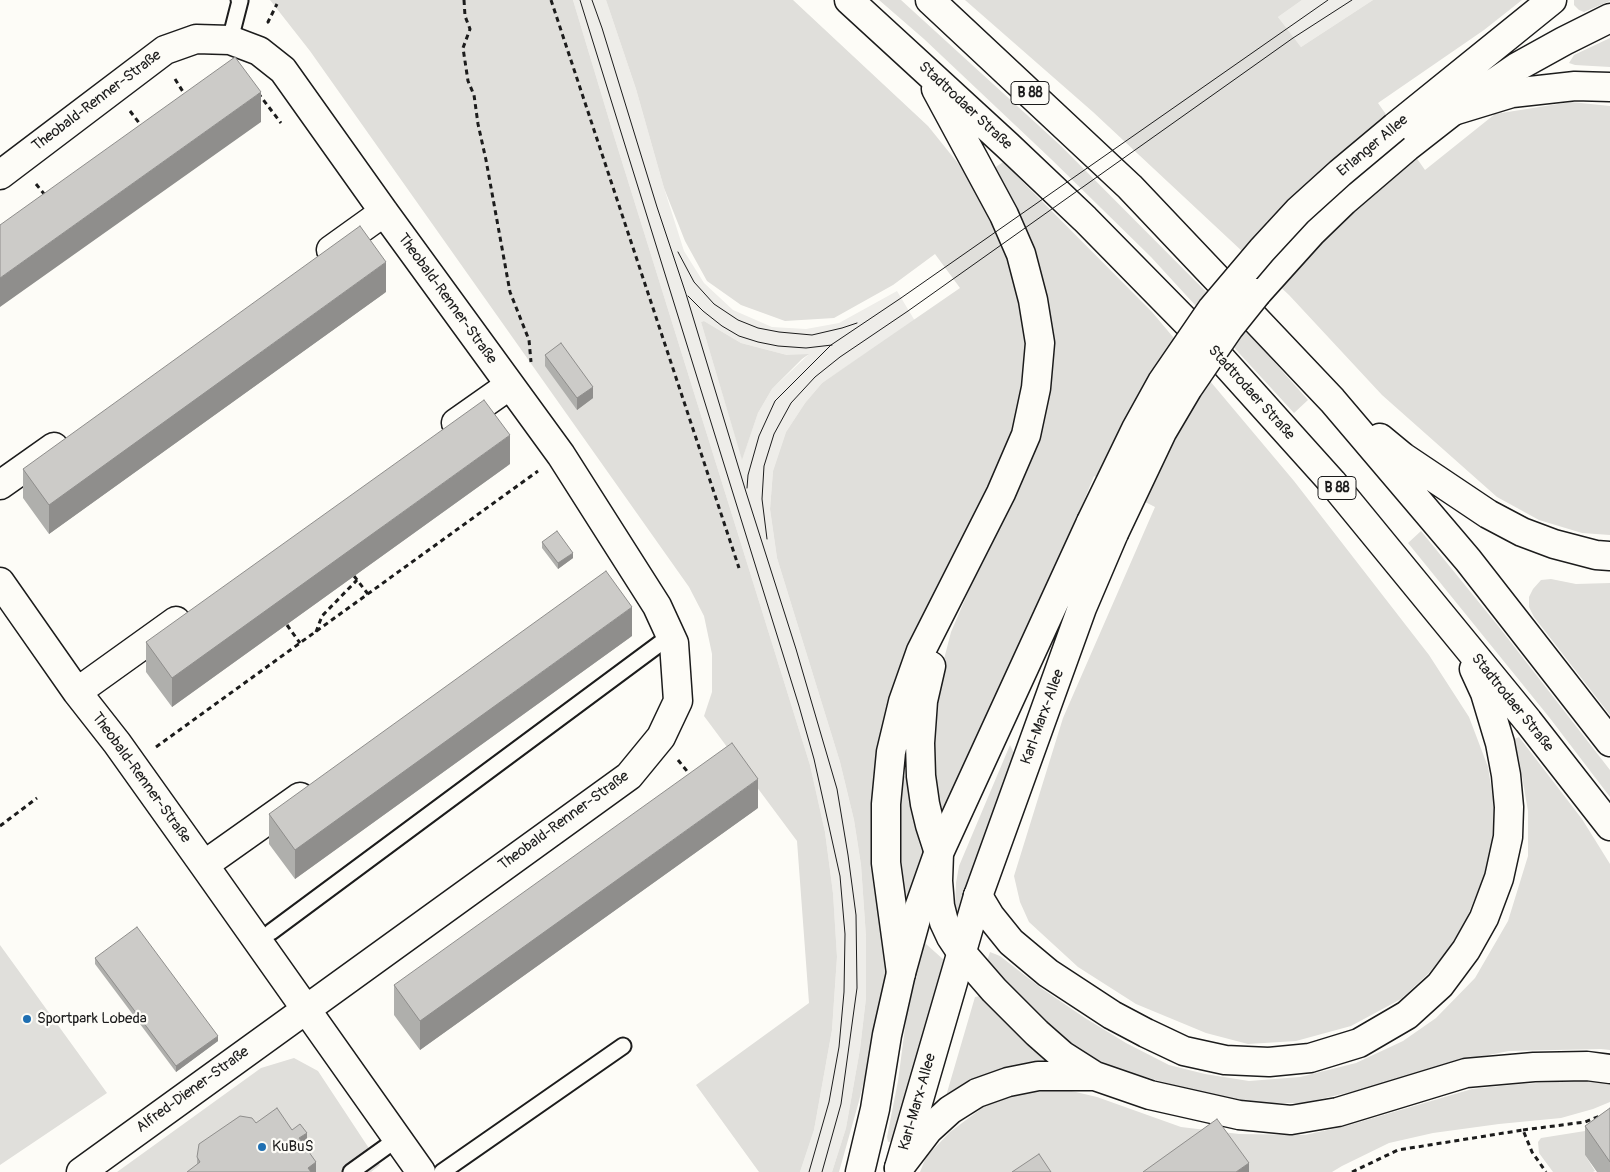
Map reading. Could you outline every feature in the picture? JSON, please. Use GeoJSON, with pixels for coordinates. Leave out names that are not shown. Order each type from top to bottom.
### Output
{"type":"FeatureCollection","features":[{"type":"Feature","properties":{"kind":"main road","name":"Stadtrodaer Straße"},"geometry":{"type":"LineString","coordinates":[[849,0],[1085,219],[1206,342],[1332,482],[1528,721],[1610,826]]}},
{"type":"Feature","properties":{"kind":"main road","name":"B 88"},"geometry":{"type":"LineString","coordinates":[[930,0],[1130,187],[1332,400],[1468,560],[1610,742]]}},
{"type":"Feature","properties":{"kind":"main road","name":"Erlanger Allee"},"geometry":{"type":"LineString","coordinates":[[1257,292],[1401,137],[1552,0]]}},
{"type":"Feature","properties":{"kind":"main road","name":"Erlanger Allee"},"geometry":{"type":"LineString","coordinates":[[1212,309],[1262,250],[1298,212],[1340,173],[1401,137],[1454,111],[1517,67],[1610,18]]}},
{"type":"Feature","properties":{"kind":"main road","name":"Theobald-Renner-Straße"},"geometry":{"type":"LineString","coordinates":[[0,174],[165,50],[196,39],[230,40],[259,51],[284,70],[384,212],[561,455],[621,568],[657,606],[674,643],[678,701],[661,737],[629,776],[305,1009]]}},
{"type":"Feature","properties":{"kind":"main road"},"geometry":{"type":"LineString","coordinates":[[901,972],[886,863],[886,804],[892,752],[903,702],[922,651],[1002,493],[1026,435],[1036,388],[1040,343],[1033,300],[1021,254],[1004,215],[926,70]]}},
{"type":"Feature","properties":{"kind":"main road"},"geometry":{"type":"LineString","coordinates":[[1454,111],[1512,93],[1575,86],[1610,88]]}},
{"type":"Feature","properties":{"kind":"main road"},"geometry":{"type":"LineString","coordinates":[[313,263],[384,212]]}},
{"type":"Feature","properties":{"kind":"main road","name":"Karl-Marx-Allee"},"geometry":{"type":"LineString","coordinates":[[860,1172],[875,1109],[887,1035],[901,972],[919,908],[939,853],[1102,528],[1188,388],[1257,292]]}},
{"type":"Feature","properties":{"kind":"main road","name":"Karl-Marx-Allee"},"geometry":{"type":"LineString","coordinates":[[898,1170],[978,896],[1082,608],[1102,528],[1132,438],[1162,382],[1212,309]]}},
{"type":"Feature","properties":{"kind":"main road"},"geometry":{"type":"LineString","coordinates":[[437,437],[512,387]]}},
{"type":"Feature","properties":{"kind":"main road"},"geometry":{"type":"LineString","coordinates":[[1332,400],[1403,457],[1488,514],[1522,532],[1554,544],[1596,555],[1610,556]]}},
{"type":"Feature","properties":{"kind":"main road"},"geometry":{"type":"LineString","coordinates":[[0,485],[72,434]]}},
{"type":"Feature","properties":{"kind":"main road","name":"Theobald-Renner-Straße"},"geometry":{"type":"LineString","coordinates":[[0,582],[77,692],[204,865],[421,1172]]}},
{"type":"Feature","properties":{"kind":"main road"},"geometry":{"type":"LineString","coordinates":[[949,597],[925,692],[920,743],[925,804],[939,853],[938,881],[940,906],[944,922],[961,952],[994,990],[1062,1055],[1095,1076],[1150,1095],[1239,1115],[1291,1120],[1338,1112],[1466,1073],[1534,1067],[1587,1066],[1610,1069]]}},
{"type":"Feature","properties":{"kind":"main road"},"geometry":{"type":"LineString","coordinates":[[77,692],[198,606]]}},
{"type":"Feature","properties":{"kind":"main road"},"geometry":{"type":"LineString","coordinates":[[978,896],[1002,932],[1022,953],[1041,968],[1112,1014],[1184,1051],[1225,1060],[1269,1062],[1310,1058],[1359,1043],[1407,1015],[1440,985],[1466,950],[1484,918],[1499,878],[1508,837],[1509,808],[1506,775],[1500,743],[1485,693],[1461,640]]}},
{"type":"Feature","properties":{"kind":"main road"},"geometry":{"type":"LineString","coordinates":[[204,865],[319,783]]}},
{"type":"Feature","properties":{"kind":"main road","name":"Alfred-Diener-Straße"},"geometry":{"type":"LineString","coordinates":[[80,1172],[305,1009]]}},
{"type":"Feature","properties":{"kind":"main road"},"geometry":{"type":"LineString","coordinates":[[898,1170],[928,1130],[950,1110],[977,1093],[1008,1082],[1038,1076],[1095,1076]]}},
{"type":"Feature","properties":{"kind":"lane"},"geometry":{"type":"LineString","coordinates":[[230,40],[241,0]]}},
{"type":"Feature","properties":{"kind":"lane"},"geometry":{"type":"LineString","coordinates":[[271,932],[670,636]]}},
{"type":"Feature","properties":{"kind":"lane"},"geometry":{"type":"LineString","coordinates":[[442,1172],[623,1046]]}},
{"type":"Feature","properties":{"kind":"lane"},"geometry":{"type":"LineString","coordinates":[[351,1172],[397,1138]]}},
{"type":"Feature","properties":{"kind":"path"},"geometry":{"type":"LineString","coordinates":[[464,0],[465,16],[470,29],[463,48],[468,81],[474,95],[510,292],[529,340],[532,373],[512,387]]}},
{"type":"Feature","properties":{"kind":"path"},"geometry":{"type":"LineString","coordinates":[[550,0],[739,568]]}},
{"type":"Feature","properties":{"kind":"path"},"geometry":{"type":"LineString","coordinates":[[258,92],[281,122]]}},
{"type":"Feature","properties":{"kind":"path"},"geometry":{"type":"LineString","coordinates":[[187,97],[191,94]]}},
{"type":"Feature","properties":{"kind":"path"},"geometry":{"type":"LineString","coordinates":[[136,134],[149,124]]}},
{"type":"Feature","properties":{"kind":"path"},"geometry":{"type":"LineString","coordinates":[[47,198],[51,194]]}},
{"type":"Feature","properties":{"kind":"path"},"geometry":{"type":"LineString","coordinates":[[152,751],[561,455]]}},
{"type":"Feature","properties":{"kind":"path"},"geometry":{"type":"LineString","coordinates":[[316,632],[322,616],[356,578],[368,594]]}},
{"type":"Feature","properties":{"kind":"path"},"geometry":{"type":"LineString","coordinates":[[287,625],[300,643]]}},
{"type":"Feature","properties":{"kind":"path"},"geometry":{"type":"LineString","coordinates":[[674,755],[692,777]]}},
{"type":"Feature","properties":{"kind":"path"},"geometry":{"type":"LineString","coordinates":[[0,826],[37,798]]}},
{"type":"Feature","properties":{"kind":"path"},"geometry":{"type":"LineString","coordinates":[[1354,1171],[1398,1150],[1585,1122],[1604,1115]]}},
{"type":"Feature","properties":{"kind":"path"},"geometry":{"type":"LineString","coordinates":[[1523,1130],[1532,1152],[1546,1172]]}},
{"type":"Feature","properties":{"kind":"shaded area"},"geometry":{"type":"Polygon","coordinates":[[[270,0],[573,0],[810,765],[825,832],[833,893],[837,957],[832,1030],[814,1130],[800,1172],[759,1172],[696,1085],[809,1003],[797,841],[704,716],[712,692],[712,654],[704,616],[689,587],[310,51],[270,0]]]}},
{"type":"Feature","properties":{"kind":"shaded area"},"geometry":{"type":"Polygon","coordinates":[[[573,0],[606,0],[636,89],[684,251],[704,283],[733,310],[772,327],[806,329],[839,323],[897,291],[915,321],[822,383],[805,403],[786,432],[773,471],[770,509],[777,558],[840,762],[854,820],[861,865],[866,937],[866,998],[860,1049],[846,1128],[832,1172],[800,1172],[814,1130],[832,1030],[837,957],[833,893],[825,832],[810,765],[573,0]],[[704,321],[701,322],[742,459],[758,413],[772,389],[808,355],[787,355],[741,343],[704,321]]]}},
{"type":"Feature","properties":{"kind":"shaded area"},"geometry":{"type":"Polygon","coordinates":[[[606,0],[793,0],[928,126],[957,162],[984,202],[1016,282],[1025,323],[1027,364],[1010,444],[907,664],[886,987],[859,1101],[839,1172],[832,1172],[846,1128],[860,1049],[866,998],[866,937],[861,865],[854,820],[840,762],[777,558],[770,509],[773,471],[786,432],[805,403],[822,383],[960,288],[935,254],[893,285],[834,318],[785,321],[741,305],[707,281],[685,241],[664,188],[636,89],[606,0]]]}},
{"type":"Feature","properties":{"kind":"shaded area"},"geometry":{"type":"Polygon","coordinates":[[[879,0],[901,0],[1061,146],[1259,345],[1308,400],[1294,413],[1151,257],[924,39],[879,0]]]}},
{"type":"Feature","properties":{"kind":"shaded area"},"geometry":{"type":"Polygon","coordinates":[[[965,0],[1302,0],[1278,17],[1301,47],[1373,0],[1522,0],[1484,30],[1378,103],[1425,170],[1495,114],[1571,102],[1610,106],[1610,535],[1582,533],[1539,520],[1497,497],[1382,395],[1289,295],[1093,112],[965,0]]]}},
{"type":"Feature","properties":{"kind":"shaded area"},"geometry":{"type":"Polygon","coordinates":[[[1302,0],[1373,0],[1301,47],[1278,17],[1302,0]]]}},
{"type":"Feature","properties":{"kind":"shaded area"},"geometry":{"type":"Polygon","coordinates":[[[1574,0],[1610,1],[1584,12],[1574,5],[1574,0]]]}},
{"type":"Feature","properties":{"kind":"shaded area"},"geometry":{"type":"Polygon","coordinates":[[[1610,38],[1610,67],[1569,63],[1574,55],[1610,38]]]}},
{"type":"Feature","properties":{"kind":"shaded area"},"geometry":{"type":"Polygon","coordinates":[[[1003,162],[1152,312],[1294,481],[1429,655],[1469,717],[1488,767],[1496,818],[1488,866],[1465,922],[1447,951],[1428,974],[1401,999],[1351,1026],[1296,1041],[1248,1044],[1206,1033],[1136,1004],[1078,967],[1029,922],[1020,902],[1014,876],[1063,718],[1155,507],[1094,476],[1050,584],[940,823],[932,777],[933,702],[951,632],[1040,425],[1050,364],[1051,316],[1031,238],[993,169],[1003,162]]]}},
{"type":"Feature","properties":{"kind":"shaded area"},"geometry":{"type":"Polygon","coordinates":[[[704,321],[741,343],[787,355],[809,354],[772,389],[758,413],[742,460],[701,322],[704,321]]]}},
{"type":"Feature","properties":{"kind":"shaded area"},"geometry":{"type":"Polygon","coordinates":[[[1421,531],[1499,627],[1610,770],[1610,797],[1549,717],[1408,543],[1421,531]]]}},
{"type":"Feature","properties":{"kind":"shaded area"},"geometry":{"type":"Polygon","coordinates":[[[1551,579],[1576,584],[1610,583],[1610,715],[1534,617],[1529,607],[1529,597],[1533,589],[1541,580],[1551,579]]]}},
{"type":"Feature","properties":{"kind":"shaded area"},"geometry":{"type":"Polygon","coordinates":[[[1519,737],[1582,819],[1610,864],[1610,1050],[1509,1051],[1468,1059],[1384,1084],[1304,1103],[1252,1103],[1195,1091],[1117,1069],[1077,1050],[1020,1001],[987,961],[990,952],[1000,956],[1041,988],[1085,1018],[1126,1043],[1169,1065],[1205,1074],[1249,1081],[1300,1077],[1356,1063],[1403,1041],[1436,1018],[1475,978],[1508,921],[1528,856],[1528,811],[1519,759],[1510,741],[1519,737]]]}},
{"type":"Feature","properties":{"kind":"shaded area"},"geometry":{"type":"Polygon","coordinates":[[[1010,745],[1014,753],[958,917],[955,908],[959,866],[1010,745]]]}},
{"type":"Feature","properties":{"kind":"shaded area"},"geometry":{"type":"Polygon","coordinates":[[[901,775],[907,777],[912,811],[920,846],[925,858],[908,909],[900,906],[894,834],[901,775]]]}},
{"type":"Feature","properties":{"kind":"shaded area"},"geometry":{"type":"Polygon","coordinates":[[[925,943],[945,961],[946,970],[893,1141],[888,1142],[887,1137],[898,1081],[908,1005],[921,945],[925,943]]]}},
{"type":"Feature","properties":{"kind":"shaded area","name":"Sportpark Lobeda"},"geometry":{"type":"Polygon","coordinates":[[[0,945],[107,1093],[0,1165],[0,945]]]}},
{"type":"Feature","properties":{"kind":"shaded area"},"geometry":{"type":"Polygon","coordinates":[[[980,996],[1028,1045],[1055,1065],[946,1096],[975,997],[980,996]]]}},
{"type":"Feature","properties":{"kind":"shaded area"},"geometry":{"type":"Polygon","coordinates":[[[294,1058],[318,1071],[380,1165],[371,1172],[117,1172],[261,1068],[294,1058]]]}},
{"type":"Feature","properties":{"kind":"shaded area"},"geometry":{"type":"Polygon","coordinates":[[[1593,1080],[1610,1082],[1610,1102],[1561,1118],[1433,1133],[1389,1143],[1332,1172],[920,1172],[926,1157],[950,1132],[986,1105],[1022,1093],[1063,1089],[1097,1097],[1181,1127],[1239,1134],[1305,1135],[1346,1126],[1472,1089],[1593,1080]]]}},
{"type":"Feature","properties":{"kind":"shaded area"},"geometry":{"type":"Polygon","coordinates":[[[1585,1131],[1585,1155],[1595,1171],[1553,1172],[1539,1153],[1538,1142],[1541,1138],[1585,1131]]]}},
{"type":"Feature","properties":{"kind":"building"},"geometry":{"type":"Polygon","coordinates":[[[235,57],[261,92],[0,278],[0,225],[235,57]]]}},
{"type":"Feature","properties":{"kind":"building"},"geometry":{"type":"Polygon","coordinates":[[[360,226],[386,262],[49,505],[23,469],[360,226]]]}},
{"type":"Feature","properties":{"kind":"building"},"geometry":{"type":"Polygon","coordinates":[[[561,343],[593,387],[577,398],[545,355],[561,343]]]}},
{"type":"Feature","properties":{"kind":"building"},"geometry":{"type":"Polygon","coordinates":[[[484,400],[510,435],[172,678],[146,642],[484,400]]]}},
{"type":"Feature","properties":{"kind":"building"},"geometry":{"type":"Polygon","coordinates":[[[557,531],[573,553],[558,563],[542,542],[557,531]]]}},
{"type":"Feature","properties":{"kind":"building"},"geometry":{"type":"Polygon","coordinates":[[[606,571],[632,607],[295,850],[269,814],[606,571]]]}},
{"type":"Feature","properties":{"kind":"building"},"geometry":{"type":"Polygon","coordinates":[[[732,743],[758,779],[420,1021],[394,985],[732,743]]]}},
{"type":"Feature","properties":{"kind":"building"},"geometry":{"type":"Polygon","coordinates":[[[137,927],[218,1036],[176,1066],[95,958],[137,927]]]}},
{"type":"Feature","properties":{"kind":"building","name":"KuBuS"},"geometry":{"type":"Polygon","coordinates":[[[277,1108],[292,1130],[300,1124],[307,1133],[299,1138],[316,1162],[308,1168],[311,1172],[187,1172],[200,1162],[197,1157],[199,1144],[240,1116],[252,1118],[256,1123],[277,1108]]]}},
{"type":"Feature","properties":{"kind":"building"},"geometry":{"type":"Polygon","coordinates":[[[1610,1108],[1610,1162],[1585,1126],[1610,1108]]]}},
{"type":"Feature","properties":{"kind":"building"},"geometry":{"type":"Polygon","coordinates":[[[1217,1119],[1249,1163],[1236,1172],[1143,1172],[1217,1119]]]}},
{"type":"Feature","properties":{"kind":"building"},"geometry":{"type":"Polygon","coordinates":[[[1039,1154],[1051,1172],[1012,1172],[1039,1154]]]}},
{"type":"Feature","properties":{"kind":"tram line"},"geometry":{"type":"LineString","coordinates":[[580,0],[799,706],[814,759],[840,876],[845,934],[844,992],[839,1047],[829,1102],[809,1172]]}},
{"type":"Feature","properties":{"kind":"tram line"},"geometry":{"type":"LineString","coordinates":[[592,0],[686,294],[796,649],[837,789],[856,915],[857,988],[841,1104],[822,1172]]}},
{"type":"Feature","properties":{"kind":"tram line"},"geometry":{"type":"LineString","coordinates":[[747,488],[748,475],[759,436],[775,401],[831,345],[1328,0]]}},
{"type":"Feature","properties":{"kind":"tram line"},"geometry":{"type":"LineString","coordinates":[[767,539],[762,499],[764,466],[774,434],[791,403],[815,377],[840,357],[908,311],[1293,38],[1352,0]]}},
{"type":"Feature","properties":{"kind":"tram line"},"geometry":{"type":"LineString","coordinates":[[678,252],[694,282],[714,304],[738,320],[758,328],[812,335],[857,323]]}},
{"type":"Feature","properties":{"kind":"tram line"},"geometry":{"type":"LineString","coordinates":[[688,296],[722,326],[739,336],[778,346],[806,348],[832,345]]}},
{"type":"Feature","properties":{"kind":"place","name":"Sportpark Lobeda"},"geometry":{"type":"Point","coordinates":[27,1019]}},
{"type":"Feature","properties":{"kind":"place","name":"KuBuS"},"geometry":{"type":"Point","coordinates":[262,1147]}}]}
